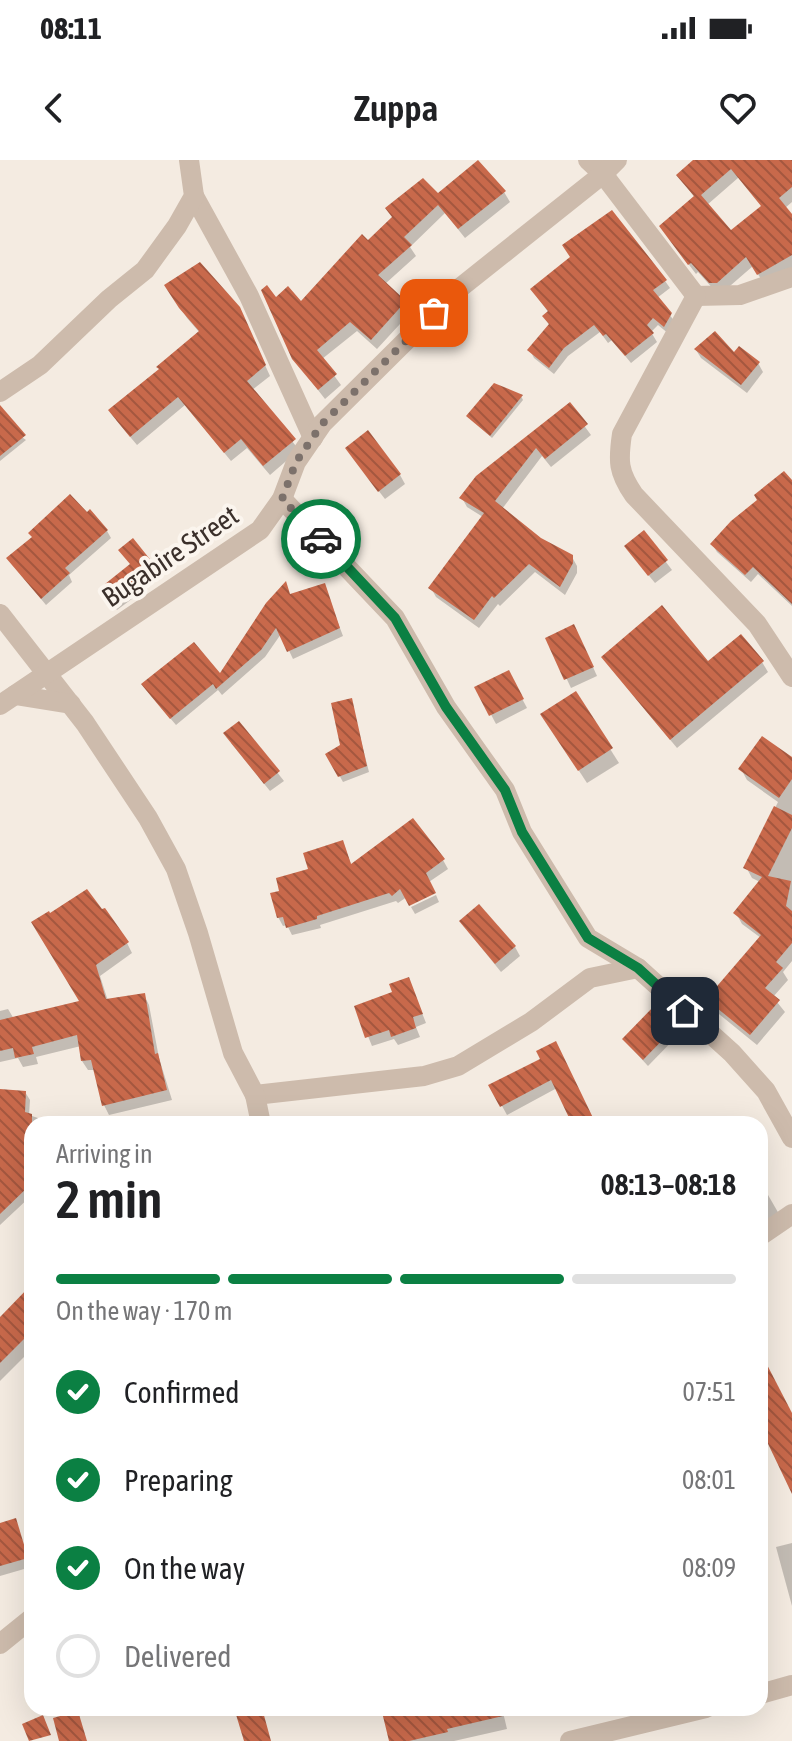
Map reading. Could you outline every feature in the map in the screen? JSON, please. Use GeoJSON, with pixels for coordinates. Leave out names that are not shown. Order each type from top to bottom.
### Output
{"type":"FeatureCollection","features":[{"type":"Feature","properties":{"kind":"street"},"geometry":{"type":"LineString","coordinates":[[189,160],[194,196],[249,296],[313,438]]}},
{"type":"Feature","properties":{"kind":"street"},"geometry":{"type":"LineString","coordinates":[[603,165],[696,296]]}},
{"type":"Feature","properties":{"kind":"street","name":"Bugabire Street"},"geometry":{"type":"LineString","coordinates":[[8,700],[260,530],[282,499],[296,462],[322,424],[456,291],[603,165]]}},
{"type":"Feature","properties":{"kind":"street"},"geometry":{"type":"LineString","coordinates":[[0,392],[40,365],[109,299],[145,270],[194,196]]}},
{"type":"Feature","properties":{"kind":"street"},"geometry":{"type":"LineString","coordinates":[[696,296],[740,295],[792,277]]}},
{"type":"Feature","properties":{"kind":"street"},"geometry":{"type":"LineString","coordinates":[[696,296],[622,434],[619,456],[621,477],[634,495],[757,624],[792,677]]}},
{"type":"Feature","properties":{"kind":"street"},"geometry":{"type":"LineString","coordinates":[[282,499],[395,618],[446,707],[505,790],[522,832],[588,938],[638,968],[749,1071],[766,1091],[792,1138]]}},
{"type":"Feature","properties":{"kind":"street"},"geometry":{"type":"LineString","coordinates":[[0,614],[71,704],[148,818],[176,869],[233,1053],[255,1095],[259,1116]]}},
{"type":"Feature","properties":{"kind":"street"},"geometry":{"type":"LineString","coordinates":[[8,700],[71,704]]}},
{"type":"Feature","properties":{"kind":"street"},"geometry":{"type":"LineString","coordinates":[[588,938],[590,978]]}},
{"type":"Feature","properties":{"kind":"street"},"geometry":{"type":"LineString","coordinates":[[255,1095],[424,1076],[458,1066],[531,1022],[590,978],[638,968]]}},
{"type":"Feature","properties":{"kind":"street"},"geometry":{"type":"LineString","coordinates":[[768,1230],[792,1214]]}},
{"type":"Feature","properties":{"kind":"street"},"geometry":{"type":"LineString","coordinates":[[0,1644],[24,1624]]}},
{"type":"Feature","properties":{"kind":"street"},"geometry":{"type":"LineString","coordinates":[[768,1692],[792,1685]]}},
{"type":"Feature","properties":{"kind":"street"},"geometry":{"type":"LineString","coordinates":[[570,1741],[673,1716]]}},
{"type":"Feature","properties":{"kind":"building"},"geometry":{"type":"Polygon","coordinates":[[[478,160],[506,191],[458,229],[438,205],[404,237],[412,245],[378,275],[406,301],[371,340],[350,322],[317,350],[337,374],[318,390],[292,359],[261,290],[267,285],[276,297],[288,286],[301,301],[362,234],[368,240],[392,217],[385,208],[423,178],[438,193],[478,160]]]}},
{"type":"Feature","properties":{"kind":"building"},"geometry":{"type":"Polygon","coordinates":[[[693,160],[792,160],[792,187],[779,198],[792,214],[792,255],[757,275],[746,257],[717,283],[709,283],[691,263],[688,265],[659,226],[694,196],[676,175],[693,160]],[[731,169],[701,195],[731,230],[761,206],[731,169]]]}},
{"type":"Feature","properties":{"kind":"building"},"geometry":{"type":"Polygon","coordinates":[[[612,210],[667,280],[653,290],[672,313],[664,327],[653,318],[647,325],[654,333],[625,356],[594,325],[564,348],[549,368],[527,350],[549,324],[542,316],[548,311],[530,289],[570,257],[562,245],[612,210]]]}},
{"type":"Feature","properties":{"kind":"building"},"geometry":{"type":"Polygon","coordinates":[[[200,262],[240,307],[266,365],[247,381],[296,439],[263,466],[241,439],[224,453],[178,397],[130,437],[108,410],[159,369],[156,367],[199,331],[164,285],[200,262]]]}},
{"type":"Feature","properties":{"kind":"building"},"geometry":{"type":"Polygon","coordinates":[[[715,331],[734,352],[739,346],[760,362],[741,385],[694,349],[715,331]]]}},
{"type":"Feature","properties":{"kind":"building"},"geometry":{"type":"Polygon","coordinates":[[[494,383],[523,395],[490,436],[466,416],[494,383]]]}},
{"type":"Feature","properties":{"kind":"building"},"geometry":{"type":"Polygon","coordinates":[[[570,402],[588,424],[545,459],[536,448],[495,501],[541,538],[573,555],[573,563],[560,587],[529,564],[494,598],[492,596],[474,620],[428,588],[484,513],[459,498],[476,476],[570,402]]]}},
{"type":"Feature","properties":{"kind":"building"},"geometry":{"type":"Polygon","coordinates":[[[0,405],[26,435],[0,456],[0,405]]]}},
{"type":"Feature","properties":{"kind":"building"},"geometry":{"type":"Polygon","coordinates":[[[368,430],[401,474],[378,492],[345,448],[368,430]]]}},
{"type":"Feature","properties":{"kind":"building"},"geometry":{"type":"Polygon","coordinates":[[[784,471],[792,480],[792,604],[753,567],[745,575],[710,544],[731,521],[757,500],[754,495],[784,471]]]}},
{"type":"Feature","properties":{"kind":"building"},"geometry":{"type":"Polygon","coordinates":[[[70,494],[87,512],[90,509],[108,530],[65,568],[70,573],[41,599],[6,558],[32,537],[28,533],[70,494]]]}},
{"type":"Feature","properties":{"kind":"building"},"geometry":{"type":"Polygon","coordinates":[[[644,530],[668,560],[648,576],[624,546],[644,530]]]}},
{"type":"Feature","properties":{"kind":"building"},"geometry":{"type":"Polygon","coordinates":[[[133,538],[157,568],[111,602],[100,588],[130,564],[118,550],[133,538]]]}},
{"type":"Feature","properties":{"kind":"building"},"geometry":{"type":"Polygon","coordinates":[[[286,581],[290,594],[325,583],[340,628],[287,652],[276,628],[261,650],[216,689],[213,684],[170,719],[141,684],[194,642],[220,673],[266,603],[286,581]]]}},
{"type":"Feature","properties":{"kind":"building"},"geometry":{"type":"Polygon","coordinates":[[[662,605],[708,661],[741,634],[764,661],[670,740],[601,657],[662,605]]]}},
{"type":"Feature","properties":{"kind":"building"},"geometry":{"type":"Polygon","coordinates":[[[574,624],[594,667],[564,680],[545,638],[574,624]]]}},
{"type":"Feature","properties":{"kind":"building"},"geometry":{"type":"Polygon","coordinates":[[[509,670],[524,699],[489,716],[474,687],[509,670]]]}},
{"type":"Feature","properties":{"kind":"building"},"geometry":{"type":"Polygon","coordinates":[[[576,691],[613,748],[578,771],[540,714],[576,691]]]}},
{"type":"Feature","properties":{"kind":"building"},"geometry":{"type":"Polygon","coordinates":[[[352,698],[367,766],[338,777],[325,754],[340,745],[331,703],[352,698]]]}},
{"type":"Feature","properties":{"kind":"building"},"geometry":{"type":"Polygon","coordinates":[[[239,721],[280,771],[264,784],[223,733],[239,721]]]}},
{"type":"Feature","properties":{"kind":"building"},"geometry":{"type":"Polygon","coordinates":[[[762,736],[792,757],[792,779],[779,798],[738,769],[762,736]]]}},
{"type":"Feature","properties":{"kind":"building"},"geometry":{"type":"Polygon","coordinates":[[[774,806],[792,815],[792,828],[768,876],[791,881],[786,906],[792,911],[792,943],[776,962],[783,968],[765,988],[780,1000],[750,1035],[706,999],[761,935],[733,913],[762,877],[743,868],[774,806]]]}},
{"type":"Feature","properties":{"kind":"building"},"geometry":{"type":"Polygon","coordinates":[[[413,818],[445,859],[426,873],[436,893],[409,906],[400,889],[392,896],[389,893],[286,928],[283,917],[277,918],[270,893],[279,891],[276,878],[308,869],[303,853],[343,840],[351,864],[413,818]]]}},
{"type":"Feature","properties":{"kind":"building"},"geometry":{"type":"Polygon","coordinates":[[[87,889],[129,942],[96,965],[106,999],[145,993],[155,1054],[158,1053],[167,1090],[102,1106],[91,1060],[81,1061],[77,1035],[32,1047],[34,1054],[15,1058],[13,1048],[0,1051],[0,1020],[79,1001],[31,922],[87,889]]]}},
{"type":"Feature","properties":{"kind":"building"},"geometry":{"type":"Polygon","coordinates":[[[479,904],[516,946],[495,964],[459,921],[479,904]]]}},
{"type":"Feature","properties":{"kind":"building"},"geometry":{"type":"Polygon","coordinates":[[[409,977],[423,1014],[413,1017],[416,1028],[391,1037],[389,1030],[365,1038],[354,1006],[392,992],[389,984],[409,977]]]}},
{"type":"Feature","properties":{"kind":"building"},"geometry":{"type":"Polygon","coordinates":[[[657,1003],[679,1023],[643,1060],[622,1039],[657,1003]]]}},
{"type":"Feature","properties":{"kind":"building"},"geometry":{"type":"Polygon","coordinates":[[[556,1041],[592,1116],[568,1116],[551,1080],[500,1107],[488,1085],[540,1059],[536,1051],[556,1041]]]}},
{"type":"Feature","properties":{"kind":"building"},"geometry":{"type":"Polygon","coordinates":[[[0,1089],[26,1091],[25,1112],[32,1116],[24,1116],[24,1191],[0,1214],[0,1089]]]}},
{"type":"Feature","properties":{"kind":"building"},"geometry":{"type":"Polygon","coordinates":[[[24,1292],[24,1339],[0,1363],[0,1317],[24,1292]]]}},
{"type":"Feature","properties":{"kind":"building"},"geometry":{"type":"Polygon","coordinates":[[[768,1366],[792,1413],[792,1494],[768,1444],[768,1366]]]}},
{"type":"Feature","properties":{"kind":"building"},"geometry":{"type":"Polygon","coordinates":[[[16,1518],[24,1545],[24,1559],[0,1566],[0,1523],[16,1518]]]}},
{"type":"Feature","properties":{"kind":"building"},"geometry":{"type":"Polygon","coordinates":[[[43,1716],[51,1735],[29,1741],[22,1724],[43,1716]]]}},
{"type":"Feature","properties":{"kind":"building"},"geometry":{"type":"Polygon","coordinates":[[[80,1716],[87,1741],[59,1741],[53,1718],[80,1716]]]}},
{"type":"Feature","properties":{"kind":"building"},"geometry":{"type":"Polygon","coordinates":[[[236,1716],[264,1716],[271,1741],[244,1741],[236,1716]]]}},
{"type":"Feature","properties":{"kind":"building"},"geometry":{"type":"Polygon","coordinates":[[[383,1716],[503,1716],[409,1741],[389,1741],[383,1716]]]}},
{"type":"Feature","properties":{"kind":"way so far"},"geometry":{"type":"LineString","coordinates":[[321,539],[282,499],[296,462],[322,424],[434,313]]}},
{"type":"Feature","properties":{"kind":"route"},"geometry":{"type":"LineString","coordinates":[[321,539],[395,618],[446,707],[505,790],[522,832],[588,938],[638,968],[685,1011]]}}]}
